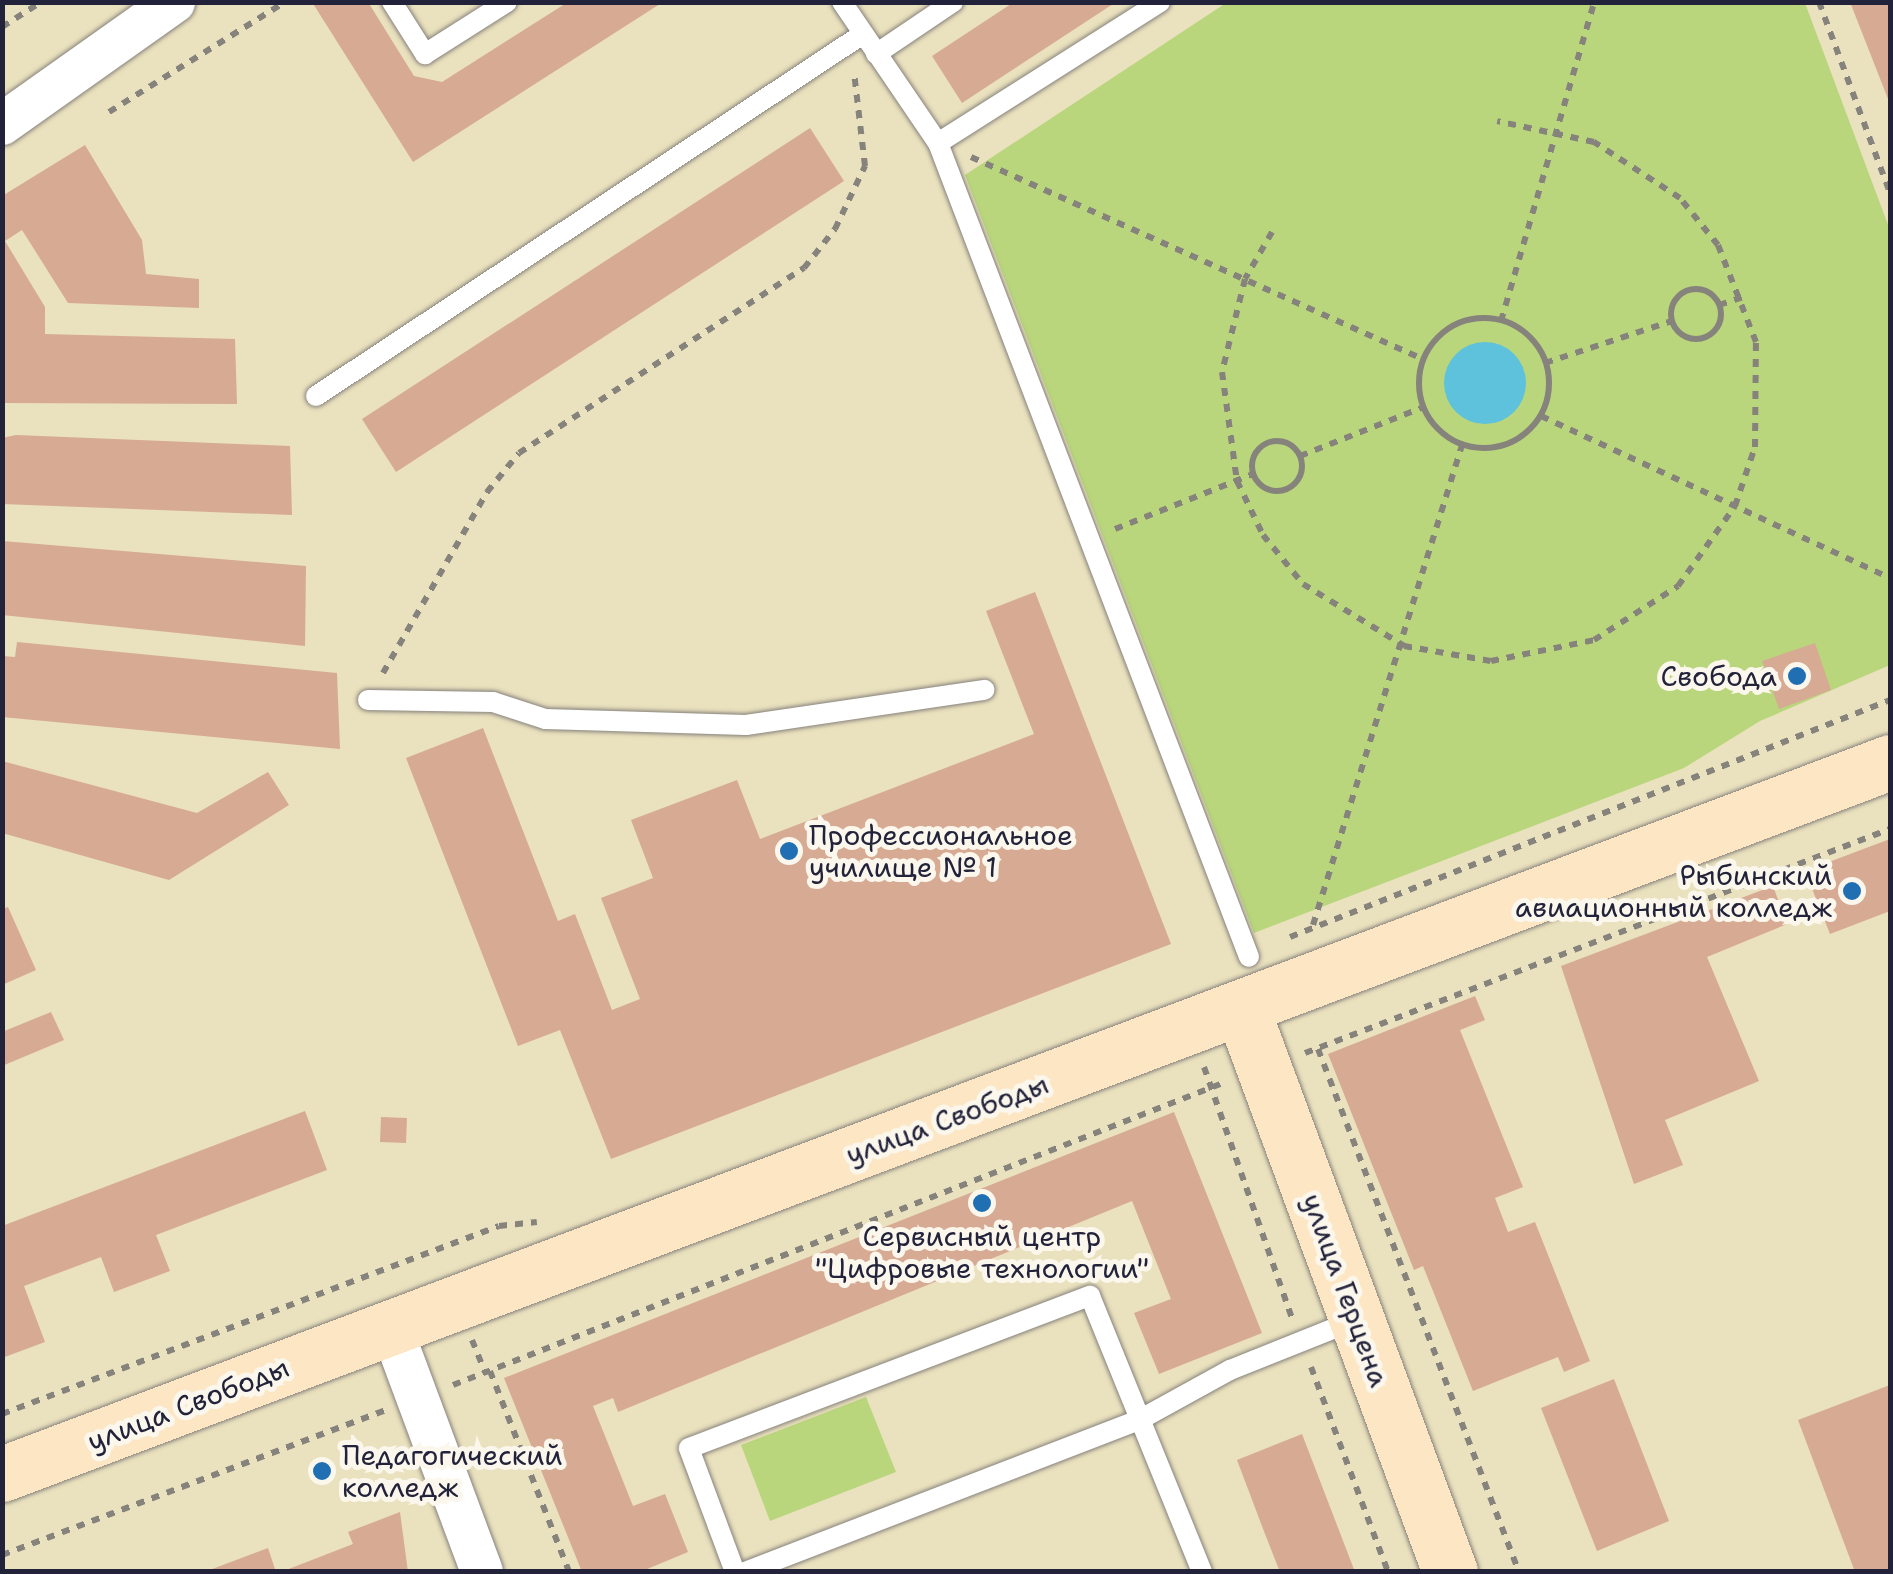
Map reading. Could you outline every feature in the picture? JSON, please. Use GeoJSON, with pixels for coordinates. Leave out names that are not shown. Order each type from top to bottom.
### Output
{"type":"FeatureCollection","features":[{"type":"Feature","properties":{"kind":"main road","name":"улица Свободы"},"geometry":{"type":"LineString","coordinates":[[2,1474],[391,1327],[1231,997],[1890,762]]}},
{"type":"Feature","properties":{"kind":"main road","name":"улица Герцена"},"geometry":{"type":"LineString","coordinates":[[1231,997],[1264,1068],[1450,1572]]}},
{"type":"Feature","properties":{"kind":"street"},"geometry":{"type":"LineString","coordinates":[[2,124],[174,2]]}},
{"type":"Feature","properties":{"kind":"street"},"geometry":{"type":"LineString","coordinates":[[391,1327],[482,1572]]}},
{"type":"Feature","properties":{"kind":"lane"},"geometry":{"type":"LineString","coordinates":[[392,2],[425,54],[507,2]]}},
{"type":"Feature","properties":{"kind":"lane"},"geometry":{"type":"LineString","coordinates":[[842,2],[856,38],[876,54],[938,143],[1090,538],[1231,997]]}},
{"type":"Feature","properties":{"kind":"lane"},"geometry":{"type":"LineString","coordinates":[[876,54],[953,2]]}},
{"type":"Feature","properties":{"kind":"lane"},"geometry":{"type":"LineString","coordinates":[[938,143],[1160,2]]}},
{"type":"Feature","properties":{"kind":"lane"},"geometry":{"type":"LineString","coordinates":[[316,396],[856,38]]}},
{"type":"Feature","properties":{"kind":"lane"},"geometry":{"type":"LineString","coordinates":[[368,700],[493,702],[545,719],[746,725],[984,690]]}},
{"type":"Feature","properties":{"kind":"lane"},"geometry":{"type":"LineString","coordinates":[[735,1572],[689,1448],[1090,1296],[1202,1572]]}},
{"type":"Feature","properties":{"kind":"lane"},"geometry":{"type":"LineString","coordinates":[[745,1572],[780,1566],[1141,1420],[1301,1342],[1356,1320]]}},
{"type":"Feature","properties":{"kind":"path"},"geometry":{"type":"LineString","coordinates":[[2,27],[41,2]]}},
{"type":"Feature","properties":{"kind":"path"},"geometry":{"type":"LineString","coordinates":[[109,112],[285,2]]}},
{"type":"Feature","properties":{"kind":"path"},"geometry":{"type":"LineString","coordinates":[[1501,321],[1594,2]]}},
{"type":"Feature","properties":{"kind":"path"},"geometry":{"type":"LineString","coordinates":[[1818,2],[1890,193]]}},
{"type":"Feature","properties":{"kind":"path"},"geometry":{"type":"LineString","coordinates":[[368,700],[487,492],[519,453],[804,268],[835,229],[865,166],[856,38]]}},
{"type":"Feature","properties":{"kind":"path"},"geometry":{"type":"LineString","coordinates":[[1272,232],[1244,279],[1222,372],[1237,481],[1263,535],[1304,584],[1404,646],[1491,661],[1594,640],[1678,586],[1735,506],[1755,447],[1760,384],[1744,297],[1680,198],[1635,163],[1557,129],[1497,121]]}},
{"type":"Feature","properties":{"kind":"path"},"geometry":{"type":"LineString","coordinates":[[938,143],[1424,360]]}},
{"type":"Feature","properties":{"kind":"path"},"geometry":{"type":"LineString","coordinates":[[1719,305],[1717,328],[1704,338],[1688,338],[1672,321],[1673,305],[1692,290],[1719,305],[1744,297]]}},
{"type":"Feature","properties":{"kind":"path"},"geometry":{"type":"LineString","coordinates":[[1501,321],[1526,334],[1545,363],[1541,416],[1507,445],[1462,445],[1424,407],[1424,360],[1449,328],[1501,321]]}},
{"type":"Feature","properties":{"kind":"path"},"geometry":{"type":"LineString","coordinates":[[1545,363],[1672,321]]}},
{"type":"Feature","properties":{"kind":"path"},"geometry":{"type":"LineString","coordinates":[[1300,456],[1301,472],[1286,489],[1263,487],[1253,474],[1257,450],[1271,442],[1300,456],[1424,407]]}},
{"type":"Feature","properties":{"kind":"path"},"geometry":{"type":"LineString","coordinates":[[1541,416],[1890,578]]}},
{"type":"Feature","properties":{"kind":"path"},"geometry":{"type":"LineString","coordinates":[[1313,926],[1404,646],[1462,445]]}},
{"type":"Feature","properties":{"kind":"path"},"geometry":{"type":"LineString","coordinates":[[1090,538],[1253,474]]}},
{"type":"Feature","properties":{"kind":"path"},"geometry":{"type":"LineString","coordinates":[[1388,1572],[1205,1089],[1231,997],[1313,926],[1890,700]]}},
{"type":"Feature","properties":{"kind":"path"},"geometry":{"type":"LineString","coordinates":[[2,1556],[418,1399],[1205,1089],[1890,830]]}},
{"type":"Feature","properties":{"kind":"path"},"geometry":{"type":"LineString","coordinates":[[1318,1049],[1519,1572]]}},
{"type":"Feature","properties":{"kind":"path"},"geometry":{"type":"LineString","coordinates":[[490,1370],[569,1572]]}},
{"type":"Feature","properties":{"kind":"green space"},"geometry":{"type":"Polygon","coordinates":[[[1226,3],[1805,3],[1890,230],[1890,665],[1760,721],[1684,768],[1254,933],[965,175],[1226,3]]]}},
{"type":"Feature","properties":{"kind":"green space"},"geometry":{"type":"Polygon","coordinates":[[[866,1397],[896,1472],[770,1521],[741,1445],[866,1397]]]}},
{"type":"Feature","properties":{"kind":"water"},"geometry":{"type":"Polygon","coordinates":[[[1485,342],[1501,345],[1514,354],[1523,367],[1523,399],[1514,412],[1501,421],[1485,424],[1469,421],[1456,412],[1447,399],[1444,383],[1447,367],[1456,354],[1469,345],[1485,342]]]}},
{"type":"Feature","properties":{"kind":"building"},"geometry":{"type":"Polygon","coordinates":[[[312,2],[368,2],[414,76],[442,82],[568,2],[663,2],[413,162],[312,2]]]}},
{"type":"Feature","properties":{"kind":"building"},"geometry":{"type":"Polygon","coordinates":[[[1014,2],[1116,2],[962,103],[932,56],[1014,2]]]}},
{"type":"Feature","properties":{"kind":"building"},"geometry":{"type":"Polygon","coordinates":[[[1850,2],[1890,2],[1890,104],[1850,2]]]}},
{"type":"Feature","properties":{"kind":"building"},"geometry":{"type":"Polygon","coordinates":[[[810,128],[844,181],[396,472],[362,419],[810,128]]]}},
{"type":"Feature","properties":{"kind":"building"},"geometry":{"type":"Polygon","coordinates":[[[85,145],[142,240],[146,274],[199,279],[199,308],[68,303],[22,230],[5,241],[45,307],[45,334],[235,339],[237,404],[2,403],[2,196],[85,145]]]}},
{"type":"Feature","properties":{"kind":"building"},"geometry":{"type":"Polygon","coordinates":[[[16,435],[290,446],[292,515],[2,504],[2,438],[16,435]]]}},
{"type":"Feature","properties":{"kind":"building"},"geometry":{"type":"Polygon","coordinates":[[[2,541],[306,566],[305,646],[2,615],[2,541]]]}},
{"type":"Feature","properties":{"kind":"building"},"geometry":{"type":"Polygon","coordinates":[[[1035,592],[1171,944],[611,1159],[560,1030],[518,1046],[406,758],[483,728],[558,921],[575,914],[612,1010],[640,999],[601,898],[653,878],[631,820],[737,780],[760,839],[1034,734],[986,611],[1035,592]]]}},
{"type":"Feature","properties":{"kind":"building"},"geometry":{"type":"Polygon","coordinates":[[[17,642],[337,673],[340,749],[2,717],[2,656],[15,657],[17,642]]]}},
{"type":"Feature","properties":{"kind":"building","name":"Свобода"},"geometry":{"type":"Polygon","coordinates":[[[1815,643],[1831,690],[1779,709],[1762,661],[1815,643]]]}},
{"type":"Feature","properties":{"kind":"building"},"geometry":{"type":"Polygon","coordinates":[[[2,761],[197,813],[268,772],[289,805],[169,880],[2,833],[2,761]]]}},
{"type":"Feature","properties":{"kind":"building","name":"Рыбинский авиационный колледж"},"geometry":{"type":"Polygon","coordinates":[[[1890,839],[1890,911],[1830,934],[1805,871],[1890,839]]]}},
{"type":"Feature","properties":{"kind":"building"},"geometry":{"type":"Polygon","coordinates":[[[1773,886],[1787,924],[1707,957],[1759,1081],[1665,1120],[1683,1165],[1634,1184],[1561,966],[1773,886]]]}},
{"type":"Feature","properties":{"kind":"building"},"geometry":{"type":"Polygon","coordinates":[[[8,907],[36,970],[2,985],[2,909],[8,907]]]}},
{"type":"Feature","properties":{"kind":"building"},"geometry":{"type":"Polygon","coordinates":[[[1475,996],[1485,1020],[1460,1030],[1523,1187],[1495,1198],[1508,1232],[1535,1222],[1590,1361],[1564,1372],[1558,1357],[1473,1391],[1423,1266],[1414,1270],[1328,1054],[1475,996]]]}},
{"type":"Feature","properties":{"kind":"building"},"geometry":{"type":"Polygon","coordinates":[[[51,1012],[64,1040],[2,1066],[2,1032],[51,1012]]]}},
{"type":"Feature","properties":{"kind":"building"},"geometry":{"type":"Polygon","coordinates":[[[305,1111],[327,1170],[156,1235],[170,1271],[114,1292],[101,1257],[24,1286],[45,1342],[2,1358],[2,1226],[305,1111]]]}},
{"type":"Feature","properties":{"kind":"building"},"geometry":{"type":"Polygon","coordinates":[[[1174,1112],[1262,1333],[1159,1374],[1134,1313],[1171,1299],[1132,1201],[618,1412],[613,1398],[593,1406],[633,1506],[665,1494],[688,1552],[640,1572],[582,1572],[504,1378],[1174,1112]]]}},
{"type":"Feature","properties":{"kind":"building"},"geometry":{"type":"Polygon","coordinates":[[[381,1117],[407,1118],[406,1143],[380,1142],[381,1117]]]}},
{"type":"Feature","properties":{"kind":"building"},"geometry":{"type":"Polygon","coordinates":[[[1614,1379],[1669,1521],[1597,1551],[1541,1408],[1614,1379]]]}},
{"type":"Feature","properties":{"kind":"building"},"geometry":{"type":"Polygon","coordinates":[[[1890,1385],[1890,1572],[1855,1572],[1798,1420],[1890,1385]]]}},
{"type":"Feature","properties":{"kind":"building"},"geometry":{"type":"Polygon","coordinates":[[[1302,1434],[1355,1572],[1280,1572],[1265,1534],[1237,1460],[1302,1434]]]}},
{"type":"Feature","properties":{"kind":"building"},"geometry":{"type":"Polygon","coordinates":[[[400,1512],[408,1572],[281,1572],[353,1544],[348,1532],[400,1512]]]}},
{"type":"Feature","properties":{"kind":"building"},"geometry":{"type":"Polygon","coordinates":[[[268,1548],[276,1572],[207,1572],[207,1571],[268,1548]]]}},
{"type":"Feature","properties":{"kind":"place","name":"Свобода"},"geometry":{"type":"Point","coordinates":[1797,676]}},
{"type":"Feature","properties":{"kind":"place","name":"Профессиональное училище № 1"},"geometry":{"type":"Point","coordinates":[789,851]}},
{"type":"Feature","properties":{"kind":"place","name":"Рыбинский авиационный колледж"},"geometry":{"type":"Point","coordinates":[1852,891]}},
{"type":"Feature","properties":{"kind":"place","name":"Сервисный центр \"Цифровые технологии\""},"geometry":{"type":"Point","coordinates":[982,1203]}},
{"type":"Feature","properties":{"kind":"place","name":"Педагогический колледж"},"geometry":{"type":"Point","coordinates":[322,1471]}}]}
